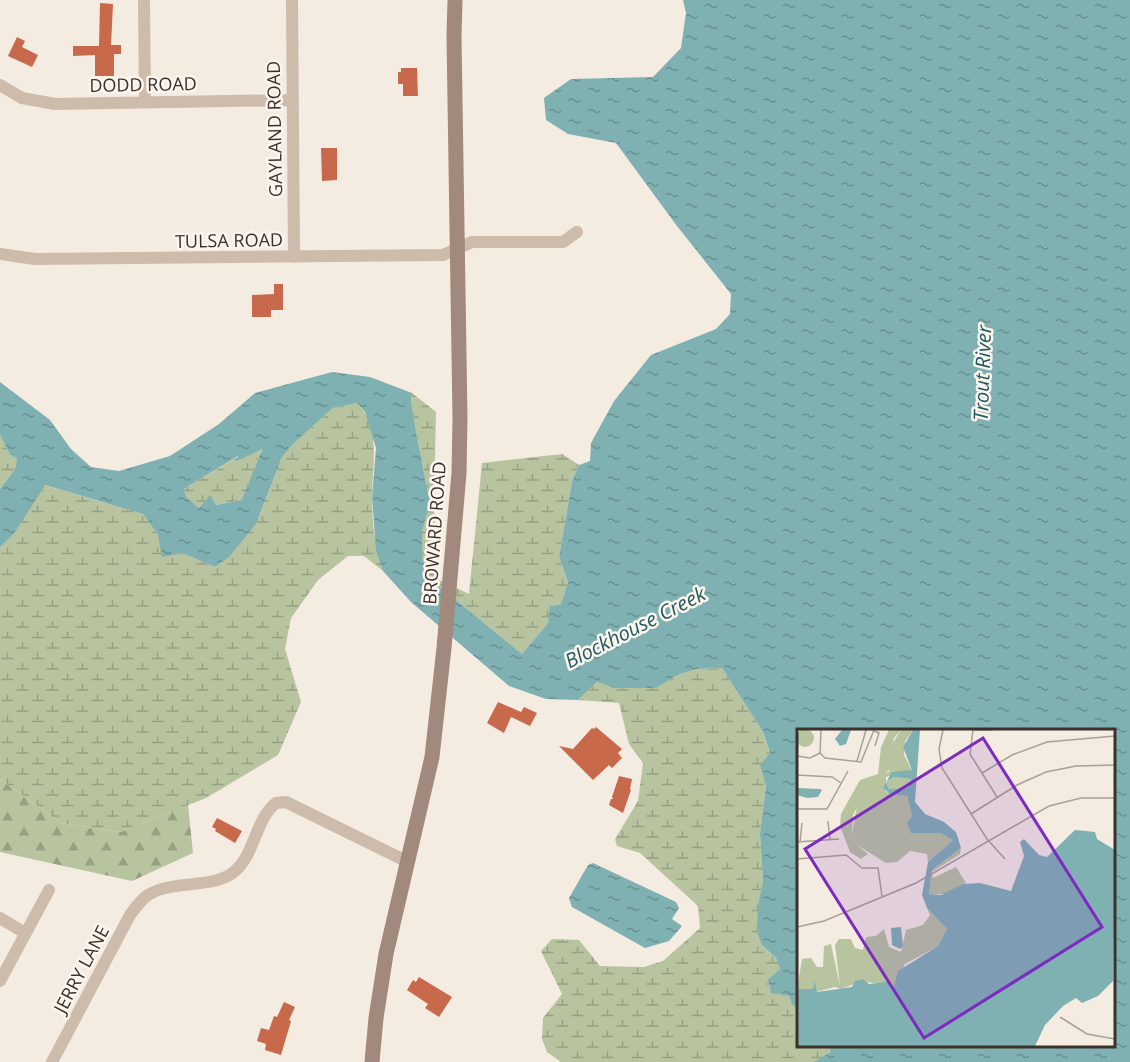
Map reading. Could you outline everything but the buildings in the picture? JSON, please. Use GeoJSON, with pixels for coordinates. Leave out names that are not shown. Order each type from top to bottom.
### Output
{"type":"FeatureCollection","features":[{"type":"Feature","properties":{"kind":"main road","name":"BROWARD ROAD"},"geometry":{"type":"LineString","coordinates":[[372,1062],[380,989],[432,757],[459,473],[455,0]]}},
{"type":"Feature","properties":{"kind":"street"},"geometry":{"type":"LineString","coordinates":[[144,0],[145,102]]}},
{"type":"Feature","properties":{"kind":"street","name":"GAYLAND ROAD"},"geometry":{"type":"LineString","coordinates":[[292,0],[294,257]]}},
{"type":"Feature","properties":{"kind":"street","name":"DODD ROAD"},"geometry":{"type":"LineString","coordinates":[[0,85],[22,98],[55,104],[291,100]]}},
{"type":"Feature","properties":{"kind":"street","name":"TULSA ROAD"},"geometry":{"type":"LineString","coordinates":[[0,254],[35,259],[443,255],[472,242],[563,242],[577,232]]}},
{"type":"Feature","properties":{"kind":"street","name":"JERRY LANE"},"geometry":{"type":"LineString","coordinates":[[52,1062],[130,915],[146,896],[159,889],[213,881],[236,871],[250,850],[268,811],[280,801],[408,862]]}},
{"type":"Feature","properties":{"kind":"street"},"geometry":{"type":"LineString","coordinates":[[0,981],[49,890]]}},
{"type":"Feature","properties":{"kind":"street"},"geometry":{"type":"LineString","coordinates":[[0,918],[26,933]]}},
{"type":"Feature","properties":{"kind":"green space"},"geometry":{"type":"Polygon","coordinates":[[[412,393],[436,412],[434,505],[437,579],[469,594],[482,463],[562,454],[579,465],[572,481],[559,557],[568,582],[561,604],[551,606],[548,623],[522,654],[429,578],[422,557],[422,532],[430,501],[411,401],[412,393]]]}},
{"type":"Feature","properties":{"kind":"green space"},"geometry":{"type":"Polygon","coordinates":[[[357,403],[365,413],[373,436],[373,516],[376,544],[383,571],[364,556],[348,556],[318,580],[291,618],[285,649],[301,702],[278,755],[206,798],[120,832],[61,823],[0,779],[0,547],[14,534],[44,485],[143,514],[158,535],[182,553],[215,567],[256,524],[282,457],[293,444],[333,408],[357,403]]]}},
{"type":"Feature","properties":{"kind":"green space"},"geometry":{"type":"Polygon","coordinates":[[[0,435],[10,455],[17,458],[15,469],[0,489],[0,435]]]}},
{"type":"Feature","properties":{"kind":"green space"},"geometry":{"type":"Polygon","coordinates":[[[262,448],[243,500],[199,508],[185,497],[184,489],[239,456],[262,448]]]}},
{"type":"Feature","properties":{"kind":"green space"},"geometry":{"type":"Polygon","coordinates":[[[722,668],[763,732],[770,754],[761,765],[766,786],[760,833],[763,881],[758,904],[762,945],[776,958],[780,969],[768,979],[771,992],[789,996],[792,1005],[797,1008],[797,1047],[830,1047],[832,1052],[813,1062],[561,1062],[547,1052],[542,1039],[543,1018],[562,994],[541,951],[552,939],[579,940],[600,966],[644,967],[663,961],[700,928],[698,906],[640,853],[617,846],[615,839],[638,801],[643,763],[629,744],[619,703],[578,700],[597,682],[614,688],[656,688],[680,674],[697,669],[722,668]]]}},
{"type":"Feature","properties":{"kind":"green space"},"geometry":{"type":"Polygon","coordinates":[[[0,779],[61,823],[120,832],[188,805],[193,853],[132,881],[0,852],[0,779]]]}},
{"type":"Feature","properties":{"kind":"water"},"geometry":{"type":"Polygon","coordinates":[[[683,0],[1130,0],[1130,1062],[813,1062],[831,1052],[829,1047],[1115,1047],[1115,729],[797,729],[797,1008],[792,1005],[789,996],[771,993],[768,979],[780,969],[776,958],[762,945],[757,932],[758,904],[763,881],[760,833],[766,786],[760,765],[770,753],[763,732],[722,668],[697,669],[680,674],[656,688],[614,688],[597,682],[578,700],[546,699],[509,686],[411,602],[383,571],[376,551],[372,497],[376,448],[365,412],[357,403],[333,408],[293,444],[282,457],[256,524],[229,557],[215,567],[182,553],[162,557],[158,535],[143,514],[45,485],[14,534],[0,547],[0,489],[15,469],[17,458],[10,455],[0,435],[0,382],[50,420],[71,449],[91,467],[119,471],[170,456],[219,424],[255,393],[332,372],[370,377],[412,393],[411,401],[430,502],[422,532],[422,557],[429,578],[522,654],[548,623],[550,606],[561,604],[568,582],[559,557],[572,481],[579,465],[590,461],[591,443],[614,401],[651,355],[716,329],[730,314],[731,294],[616,143],[568,134],[546,120],[544,98],[571,79],[653,77],[681,48],[686,13],[683,0]],[[262,449],[237,461],[238,456],[184,489],[186,497],[199,508],[210,495],[216,505],[242,500],[262,449]]]}},
{"type":"Feature","properties":{"kind":"water"},"geometry":{"type":"Polygon","coordinates":[[[593,863],[676,902],[679,908],[672,919],[682,926],[669,941],[645,948],[572,907],[569,898],[588,865],[593,863]]]}},
{"type":"Feature","properties":{"kind":"water label","name":"Trout River"},"geometry":{"type":"Point","coordinates":[982,373]}},
{"type":"Feature","properties":{"kind":"water label","name":"Blockhouse Creek"},"geometry":{"type":"Point","coordinates":[635,627]}}]}
